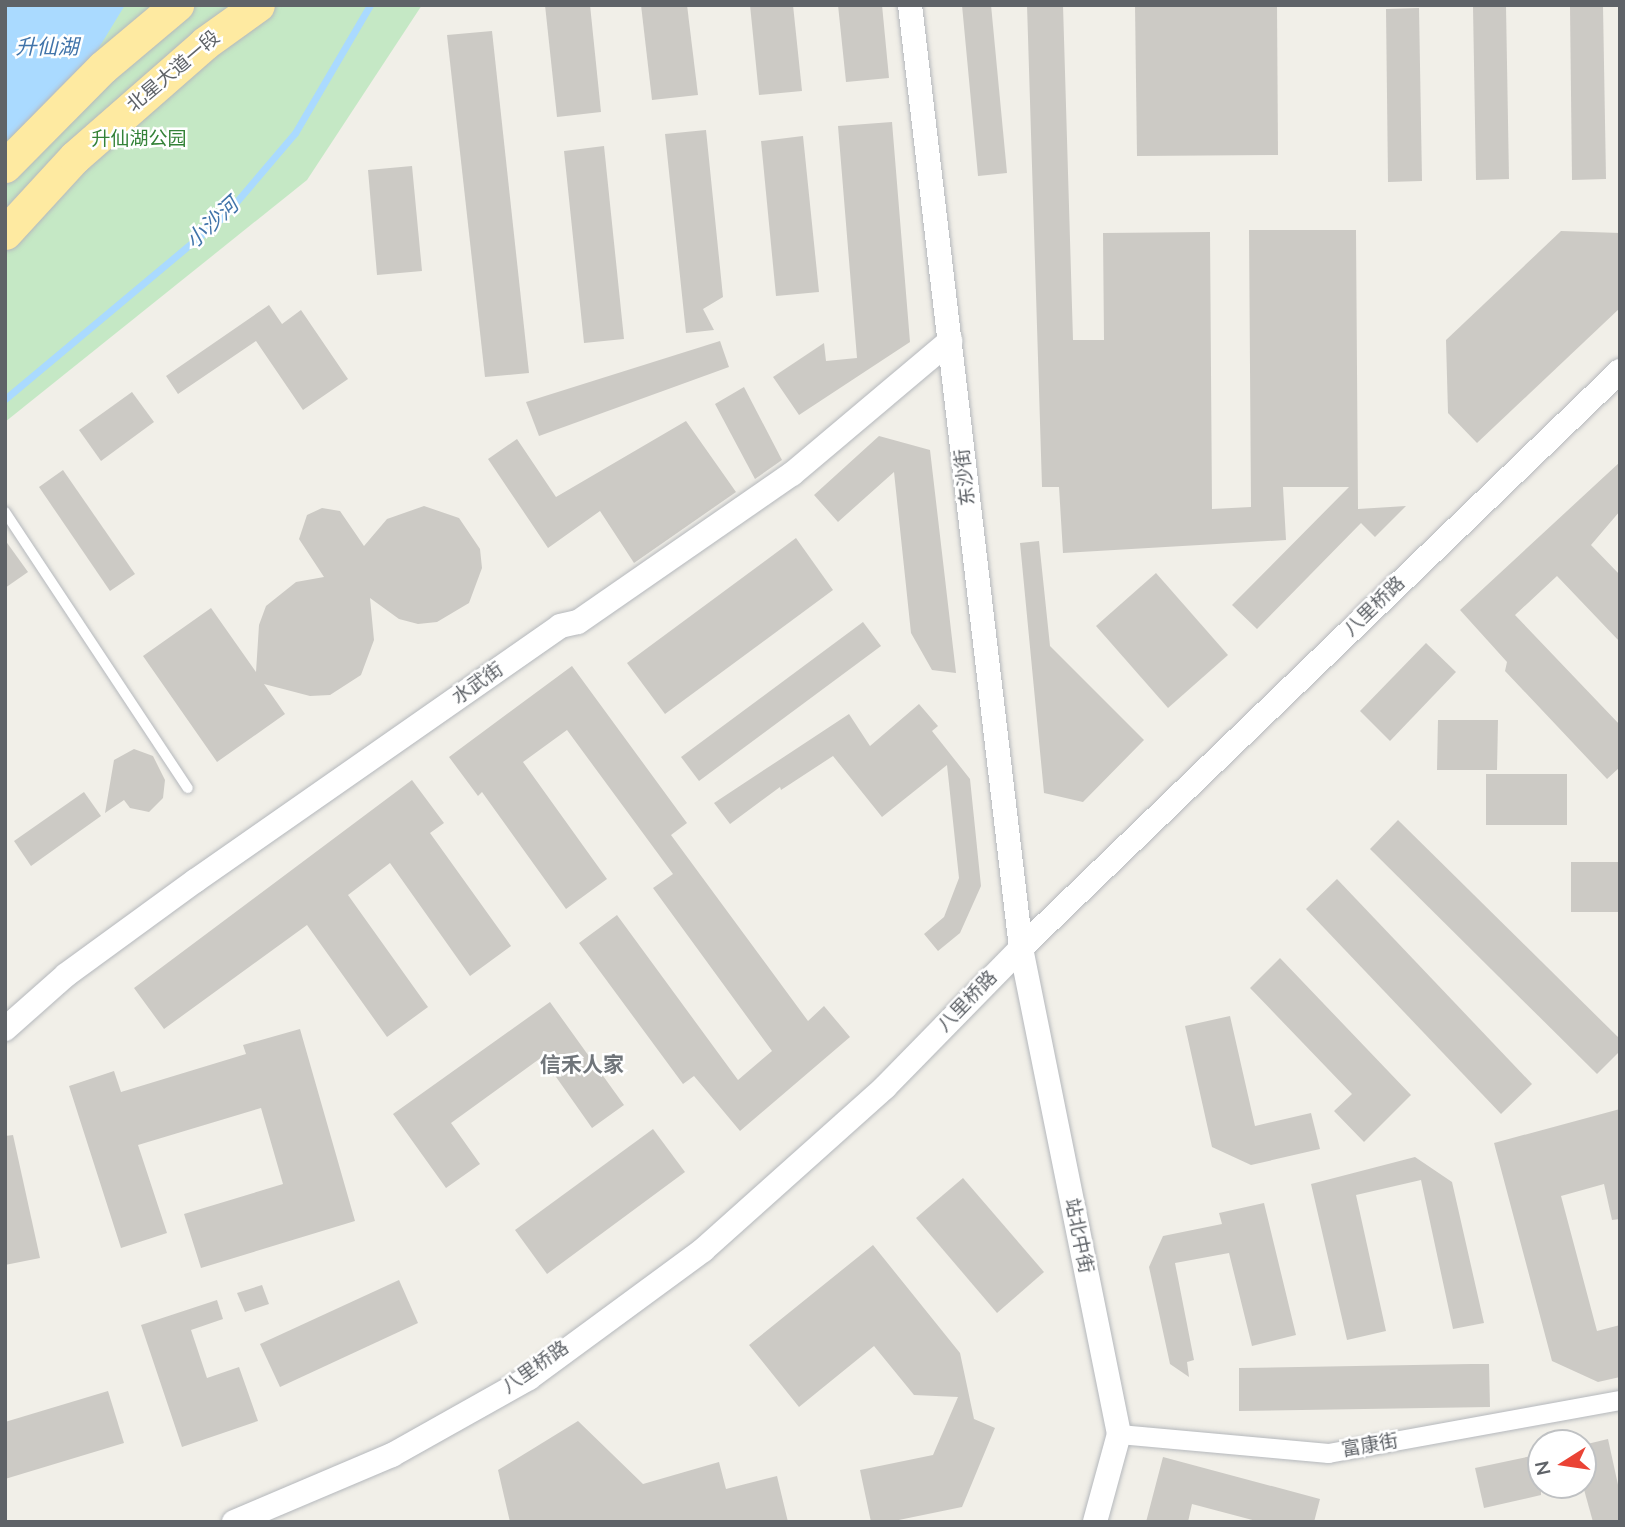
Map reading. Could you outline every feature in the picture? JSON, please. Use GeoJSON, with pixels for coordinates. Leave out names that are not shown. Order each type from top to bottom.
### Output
{"type":"FeatureCollection","features":[{"type":"Feature","properties":{"kind":"highway"},"geometry":{"type":"LineString","coordinates":[[5,166],[103,67],[177,5]]}},
{"type":"Feature","properties":{"kind":"highway","name":"北星大道一段"},"geometry":{"type":"LineString","coordinates":[[5,233],[75,157],[205,43],[258,5]]}},
{"type":"Feature","properties":{"kind":"street","name":"东沙街"},"geometry":{"type":"LineString","coordinates":[[909,5],[1021,948]]}},
{"type":"Feature","properties":{"kind":"street","name":"水武街"},"geometry":{"type":"LineString","coordinates":[[5,1029],[66,975],[206,873],[560,626],[578,622],[792,474],[950,341]]}},
{"type":"Feature","properties":{"kind":"street","name":"八里桥路"},"geometry":{"type":"LineString","coordinates":[[234,1522],[393,1455],[529,1378],[703,1250],[885,1087],[1021,948],[1620,371]]}},
{"type":"Feature","properties":{"kind":"street","name":"站北中街"},"geometry":{"type":"LineString","coordinates":[[1021,948],[1119,1434],[1095,1522]]}},
{"type":"Feature","properties":{"kind":"street","name":"富康街"},"geometry":{"type":"LineString","coordinates":[[1119,1434],[1328,1453],[1620,1400]]}},
{"type":"Feature","properties":{"kind":"lane"},"geometry":{"type":"LineString","coordinates":[[5,512],[188,788]]}},
{"type":"Feature","properties":{"kind":"green space","name":"升仙湖公园"},"geometry":{"type":"Polygon","coordinates":[[[5,5],[422,5],[307,180],[5,422],[5,5]]]}},
{"type":"Feature","properties":{"kind":"water","name":"升仙湖"},"geometry":{"type":"Polygon","coordinates":[[[5,5],[125,5],[89,64],[5,142],[5,5]]]}},
{"type":"Feature","properties":{"kind":"building"},"geometry":{"type":"Polygon","coordinates":[[[545,5],[590,5],[601,112],[557,117],[545,5]]]}},
{"type":"Feature","properties":{"kind":"building"},"geometry":{"type":"Polygon","coordinates":[[[641,5],[687,5],[698,95],[652,100],[641,5]]]}},
{"type":"Feature","properties":{"kind":"building"},"geometry":{"type":"Polygon","coordinates":[[[750,5],[793,5],[802,91],[759,95],[750,5]]]}},
{"type":"Feature","properties":{"kind":"building"},"geometry":{"type":"Polygon","coordinates":[[[838,5],[882,5],[889,78],[846,82],[838,5]]]}},
{"type":"Feature","properties":{"kind":"building"},"geometry":{"type":"Polygon","coordinates":[[[962,5],[991,5],[1007,173],[978,176],[962,5]]]}},
{"type":"Feature","properties":{"kind":"building"},"geometry":{"type":"Polygon","coordinates":[[[1027,5],[1063,5],[1073,340],[1104,340],[1103,233],[1210,232],[1212,509],[1251,507],[1249,230],[1356,230],[1358,509],[1406,506],[1375,537],[1361,523],[1257,629],[1232,605],[1349,487],[1283,487],[1286,540],[1063,553],[1059,487],[1042,487],[1027,5]]]}},
{"type":"Feature","properties":{"kind":"building"},"geometry":{"type":"Polygon","coordinates":[[[1135,5],[1277,5],[1278,155],[1137,156],[1135,5]]]}},
{"type":"Feature","properties":{"kind":"building"},"geometry":{"type":"Polygon","coordinates":[[[1506,6],[1509,179],[1476,180],[1473,7],[1506,6]]]}},
{"type":"Feature","properties":{"kind":"building"},"geometry":{"type":"Polygon","coordinates":[[[1603,6],[1606,179],[1572,180],[1570,7],[1603,6]]]}},
{"type":"Feature","properties":{"kind":"building"},"geometry":{"type":"Polygon","coordinates":[[[1419,8],[1422,181],[1388,182],[1386,9],[1419,8]]]}},
{"type":"Feature","properties":{"kind":"building"},"geometry":{"type":"Polygon","coordinates":[[[492,31],[529,373],[485,377],[447,35],[492,31]]]}},
{"type":"Feature","properties":{"kind":"building"},"geometry":{"type":"Polygon","coordinates":[[[892,122],[910,342],[799,415],[773,377],[824,343],[826,361],[857,358],[838,126],[892,122]]]}},
{"type":"Feature","properties":{"kind":"building"},"geometry":{"type":"Polygon","coordinates":[[[706,130],[723,297],[703,309],[714,330],[686,333],[665,134],[706,130]]]}},
{"type":"Feature","properties":{"kind":"building"},"geometry":{"type":"Polygon","coordinates":[[[803,136],[819,292],[776,296],[761,141],[803,136]]]}},
{"type":"Feature","properties":{"kind":"building"},"geometry":{"type":"Polygon","coordinates":[[[604,146],[624,339],[584,343],[564,151],[604,146]]]}},
{"type":"Feature","properties":{"kind":"building"},"geometry":{"type":"Polygon","coordinates":[[[412,166],[422,271],[377,275],[368,170],[412,166]]]}},
{"type":"Feature","properties":{"kind":"building"},"geometry":{"type":"Polygon","coordinates":[[[1561,231],[1620,233],[1620,308],[1477,443],[1448,413],[1446,340],[1561,231]]]}},
{"type":"Feature","properties":{"kind":"building"},"geometry":{"type":"Polygon","coordinates":[[[269,305],[282,324],[301,310],[348,379],[303,410],[256,341],[178,394],[166,376],[269,305]]]}},
{"type":"Feature","properties":{"kind":"building"},"geometry":{"type":"Polygon","coordinates":[[[720,341],[729,367],[539,436],[526,402],[720,341]]]}},
{"type":"Feature","properties":{"kind":"building"},"geometry":{"type":"Polygon","coordinates":[[[744,387],[782,460],[755,479],[715,404],[744,387]]]}},
{"type":"Feature","properties":{"kind":"building"},"geometry":{"type":"Polygon","coordinates":[[[132,392],[154,422],[101,461],[79,430],[132,392]]]}},
{"type":"Feature","properties":{"kind":"building"},"geometry":{"type":"Polygon","coordinates":[[[686,421],[736,492],[634,563],[600,511],[548,548],[488,459],[517,439],[556,497],[686,421]]]}},
{"type":"Feature","properties":{"kind":"building"},"geometry":{"type":"Polygon","coordinates":[[[879,436],[930,450],[956,673],[932,670],[911,633],[894,472],[838,522],[814,495],[879,436]]]}},
{"type":"Feature","properties":{"kind":"building"},"geometry":{"type":"Polygon","coordinates":[[[1620,462],[1620,511],[1591,545],[1620,575],[1620,642],[1557,576],[1515,615],[1620,725],[1620,767],[1607,779],[1505,671],[1507,662],[1460,610],[1620,462]]]}},
{"type":"Feature","properties":{"kind":"building"},"geometry":{"type":"Polygon","coordinates":[[[63,470],[135,574],[110,591],[39,487],[63,470]]]}},
{"type":"Feature","properties":{"kind":"building"},"geometry":{"type":"Polygon","coordinates":[[[424,506],[459,518],[480,549],[482,568],[469,603],[437,622],[418,624],[399,619],[370,598],[374,640],[361,675],[330,695],[310,696],[264,684],[285,714],[217,762],[143,656],[211,608],[256,672],[259,625],[266,606],[296,582],[324,577],[299,539],[307,515],[322,508],[340,511],[364,546],[387,519],[424,506]]]}},
{"type":"Feature","properties":{"kind":"building"},"geometry":{"type":"Polygon","coordinates":[[[796,538],[833,590],[665,714],[627,663],[796,538]]]}},
{"type":"Feature","properties":{"kind":"building"},"geometry":{"type":"Polygon","coordinates":[[[5,540],[28,572],[5,588],[5,540]]]}},
{"type":"Feature","properties":{"kind":"building"},"geometry":{"type":"Polygon","coordinates":[[[1039,541],[1050,646],[1144,740],[1083,802],[1044,793],[1020,543],[1039,541]]]}},
{"type":"Feature","properties":{"kind":"building"},"geometry":{"type":"Polygon","coordinates":[[[1156,573],[1228,655],[1168,708],[1096,626],[1156,573]]]}},
{"type":"Feature","properties":{"kind":"building"},"geometry":{"type":"Polygon","coordinates":[[[863,622],[881,646],[699,781],[681,757],[863,622]]]}},
{"type":"Feature","properties":{"kind":"building"},"geometry":{"type":"Polygon","coordinates":[[[1426,643],[1456,672],[1390,741],[1360,711],[1426,643]]]}},
{"type":"Feature","properties":{"kind":"building"},"geometry":{"type":"Polygon","coordinates":[[[572,666],[687,823],[671,835],[808,1021],[824,1006],[850,1037],[740,1131],[694,1076],[683,1084],[579,943],[617,915],[738,1080],[772,1051],[653,888],[673,874],[567,730],[523,762],[607,879],[566,909],[482,792],[478,796],[449,757],[572,666]]]}},
{"type":"Feature","properties":{"kind":"building"},"geometry":{"type":"Polygon","coordinates":[[[919,704],[938,726],[932,731],[970,779],[981,886],[960,933],[938,951],[924,934],[944,917],[959,878],[947,765],[882,817],[833,756],[781,790],[780,787],[730,824],[714,803],[849,714],[870,746],[919,704]]]}},
{"type":"Feature","properties":{"kind":"building"},"geometry":{"type":"Polygon","coordinates":[[[1438,720],[1498,720],[1497,770],[1437,770],[1438,720]]]}},
{"type":"Feature","properties":{"kind":"building"},"geometry":{"type":"Polygon","coordinates":[[[134,749],[153,756],[165,780],[163,798],[149,812],[130,808],[124,800],[105,813],[114,760],[134,749]]]}},
{"type":"Feature","properties":{"kind":"building"},"geometry":{"type":"Polygon","coordinates":[[[1486,774],[1567,774],[1567,825],[1486,825],[1486,774]]]}},
{"type":"Feature","properties":{"kind":"building"},"geometry":{"type":"Polygon","coordinates":[[[412,780],[444,823],[430,833],[511,946],[470,976],[390,863],[348,895],[428,1007],[387,1037],[307,925],[164,1029],[134,988],[412,780]]]}},
{"type":"Feature","properties":{"kind":"building"},"geometry":{"type":"Polygon","coordinates":[[[84,792],[101,816],[31,866],[14,841],[84,792]]]}},
{"type":"Feature","properties":{"kind":"building"},"geometry":{"type":"Polygon","coordinates":[[[1398,820],[1620,1039],[1620,1051],[1597,1074],[1370,849],[1398,820]]]}},
{"type":"Feature","properties":{"kind":"building"},"geometry":{"type":"Polygon","coordinates":[[[1571,862],[1620,862],[1620,912],[1571,912],[1571,862]]]}},
{"type":"Feature","properties":{"kind":"building"},"geometry":{"type":"Polygon","coordinates":[[[1337,879],[1532,1084],[1501,1114],[1306,909],[1337,879]]]}},
{"type":"Feature","properties":{"kind":"building"},"geometry":{"type":"Polygon","coordinates":[[[1280,958],[1411,1095],[1364,1142],[1334,1111],[1352,1094],[1250,988],[1280,958]]]}},
{"type":"Feature","properties":{"kind":"building"},"geometry":{"type":"Polygon","coordinates":[[[550,1002],[624,1105],[592,1128],[542,1057],[451,1123],[480,1164],[446,1188],[393,1114],[550,1002]]]}},
{"type":"Feature","properties":{"kind":"building"},"geometry":{"type":"Polygon","coordinates":[[[1230,1016],[1255,1126],[1311,1113],[1320,1149],[1251,1165],[1212,1147],[1185,1026],[1230,1016]]]}},
{"type":"Feature","properties":{"kind":"building"},"geometry":{"type":"Polygon","coordinates":[[[300,1029],[355,1221],[201,1268],[184,1214],[283,1184],[261,1108],[138,1145],[167,1233],[121,1248],[69,1086],[114,1071],[121,1092],[246,1054],[243,1045],[300,1029]]]}},
{"type":"Feature","properties":{"kind":"building"},"geometry":{"type":"Polygon","coordinates":[[[1620,1109],[1620,1219],[1612,1220],[1604,1184],[1561,1196],[1597,1331],[1620,1325],[1620,1377],[1598,1382],[1552,1361],[1494,1143],[1620,1109]]]}},
{"type":"Feature","properties":{"kind":"building"},"geometry":{"type":"Polygon","coordinates":[[[653,1129],[685,1172],[547,1274],[515,1230],[653,1129]]]}},
{"type":"Feature","properties":{"kind":"building"},"geometry":{"type":"Polygon","coordinates":[[[13,1135],[40,1258],[5,1265],[5,1136],[13,1135]]]}},
{"type":"Feature","properties":{"kind":"building"},"geometry":{"type":"Polygon","coordinates":[[[1415,1157],[1452,1182],[1484,1323],[1453,1329],[1421,1180],[1356,1195],[1386,1331],[1347,1340],[1311,1184],[1415,1157]]]}},
{"type":"Feature","properties":{"kind":"building"},"geometry":{"type":"Polygon","coordinates":[[[963,1178],[1044,1272],[997,1313],[916,1218],[963,1178]]]}},
{"type":"Feature","properties":{"kind":"building"},"geometry":{"type":"Polygon","coordinates":[[[1264,1203],[1296,1335],[1252,1346],[1229,1253],[1175,1263],[1194,1360],[1187,1362],[1189,1377],[1170,1364],[1149,1267],[1163,1236],[1222,1224],[1219,1213],[1264,1203]]]}},
{"type":"Feature","properties":{"kind":"building"},"geometry":{"type":"Polygon","coordinates":[[[873,1245],[960,1353],[974,1419],[995,1428],[962,1507],[889,1522],[871,1522],[860,1470],[933,1455],[958,1397],[914,1395],[874,1346],[799,1407],[749,1345],[873,1245]]]}},
{"type":"Feature","properties":{"kind":"building"},"geometry":{"type":"Polygon","coordinates":[[[399,1280],[418,1323],[280,1387],[260,1344],[399,1280]]]}},
{"type":"Feature","properties":{"kind":"building"},"geometry":{"type":"Polygon","coordinates":[[[262,1285],[269,1304],[245,1312],[237,1293],[262,1285]]]}},
{"type":"Feature","properties":{"kind":"building"},"geometry":{"type":"Polygon","coordinates":[[[217,1300],[223,1319],[191,1330],[207,1378],[239,1367],[258,1421],[182,1447],[141,1325],[217,1300]]]}},
{"type":"Feature","properties":{"kind":"building"},"geometry":{"type":"Polygon","coordinates":[[[1489,1364],[1490,1407],[1239,1411],[1239,1368],[1489,1364]]]}},
{"type":"Feature","properties":{"kind":"building"},"geometry":{"type":"Polygon","coordinates":[[[108,1391],[124,1443],[5,1479],[5,1422],[108,1391]]]}},
{"type":"Feature","properties":{"kind":"building"},"geometry":{"type":"Polygon","coordinates":[[[578,1421],[643,1484],[719,1462],[726,1489],[777,1476],[788,1522],[510,1522],[498,1470],[578,1421]]]}},
{"type":"Feature","properties":{"kind":"building"},"geometry":{"type":"Polygon","coordinates":[[[1608,1439],[1620,1494],[1620,1522],[1593,1522],[1587,1499],[1597,1499],[1597,1442],[1608,1439]]]}},
{"type":"Feature","properties":{"kind":"building"},"geometry":{"type":"Polygon","coordinates":[[[1163,1457],[1320,1499],[1314,1522],[1260,1522],[1192,1504],[1188,1522],[1146,1522],[1163,1457]]]}},
{"type":"Feature","properties":{"kind":"building"},"geometry":{"type":"Polygon","coordinates":[[[1527,1457],[1527,1498],[1484,1508],[1475,1468],[1527,1457]]]}},
{"type":"Feature","properties":{"kind":"waterway","name":"小沙河"},"geometry":{"type":"LineString","coordinates":[[5,399],[226,214],[295,133],[370,5]]}},
{"type":"Feature","properties":{"kind":"district","name":"信禾人家"},"geometry":{"type":"Point","coordinates":[582,1065]}}]}
